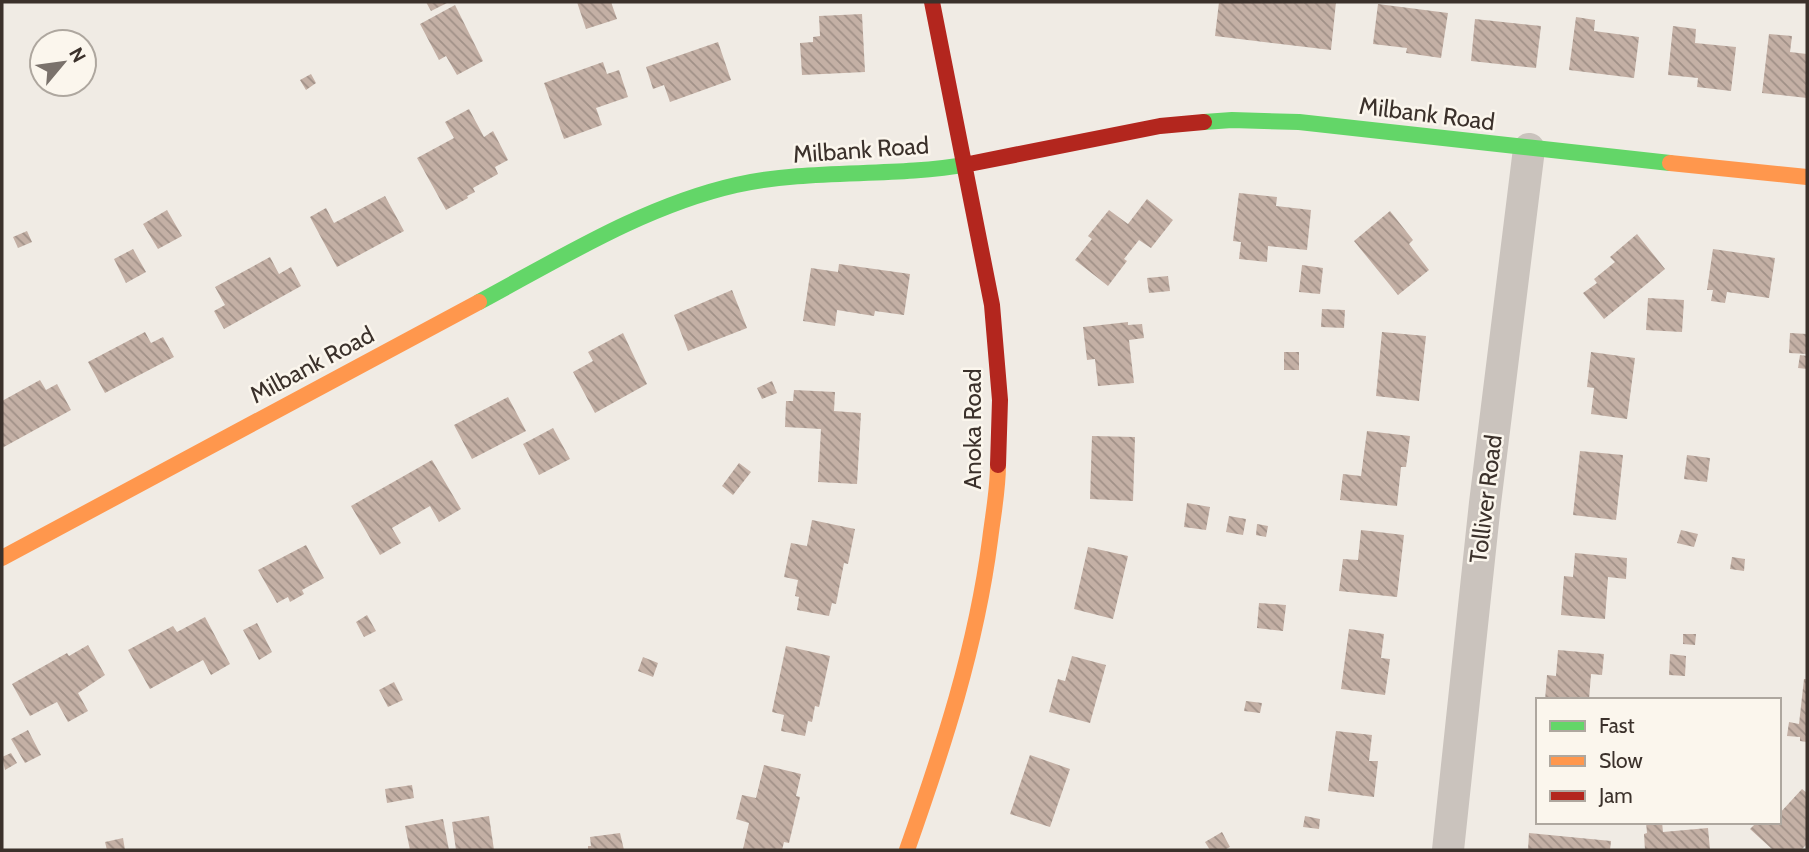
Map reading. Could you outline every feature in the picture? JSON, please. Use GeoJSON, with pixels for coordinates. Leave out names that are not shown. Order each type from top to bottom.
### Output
{"type":"FeatureCollection","features":[{"type":"Feature","properties":{"kind":"street","name":"Anoka Road"},"geometry":{"type":"LineString","coordinates":[[907,850],[941,755],[966,670],[984,586],[998,479],[1000,400],[992,305],[932,2]]}},
{"type":"Feature","properties":{"kind":"street","name":"Milbank Road"},"geometry":{"type":"LineString","coordinates":[[2,558],[603,235],[690,198],[737,185],[806,175],[894,172],[965,165],[1160,126],[1232,120],[1299,122],[1807,177]]}},
{"type":"Feature","properties":{"kind":"street","name":"Tolliver Road"},"geometry":{"type":"LineString","coordinates":[[1448,850],[1485,503],[1529,149]]}},
{"type":"Feature","properties":{"kind":"building"},"geometry":{"type":"Polygon","coordinates":[[[426,2],[449,2],[431,11],[426,2]]]}},
{"type":"Feature","properties":{"kind":"building"},"geometry":{"type":"Polygon","coordinates":[[[577,2],[611,2],[617,19],[586,29],[577,2]]]}},
{"type":"Feature","properties":{"kind":"building"},"geometry":{"type":"Polygon","coordinates":[[[1219,2],[1336,2],[1331,50],[1215,36],[1219,2]]]}},
{"type":"Feature","properties":{"kind":"building"},"geometry":{"type":"Polygon","coordinates":[[[1378,4],[1448,13],[1441,58],[1406,53],[1407,48],[1373,44],[1378,4]]]}},
{"type":"Feature","properties":{"kind":"building"},"geometry":{"type":"Polygon","coordinates":[[[455,5],[483,61],[457,75],[446,56],[439,60],[420,24],[455,5]]]}},
{"type":"Feature","properties":{"kind":"building"},"geometry":{"type":"Polygon","coordinates":[[[862,14],[865,72],[802,75],[800,43],[813,42],[813,37],[820,36],[819,16],[862,14]]]}},
{"type":"Feature","properties":{"kind":"building"},"geometry":{"type":"Polygon","coordinates":[[[1576,17],[1595,20],[1594,31],[1639,37],[1634,78],[1569,70],[1576,17]]]}},
{"type":"Feature","properties":{"kind":"building"},"geometry":{"type":"Polygon","coordinates":[[[1475,19],[1541,26],[1536,68],[1471,61],[1475,19]]]}},
{"type":"Feature","properties":{"kind":"building"},"geometry":{"type":"Polygon","coordinates":[[[1673,26],[1696,29],[1695,43],[1736,47],[1731,91],[1697,87],[1698,78],[1668,75],[1673,26]]]}},
{"type":"Feature","properties":{"kind":"building"},"geometry":{"type":"Polygon","coordinates":[[[1769,34],[1792,36],[1790,52],[1807,54],[1807,98],[1762,93],[1769,34]]]}},
{"type":"Feature","properties":{"kind":"building"},"geometry":{"type":"Polygon","coordinates":[[[718,42],[731,80],[670,102],[664,85],[653,89],[646,67],[718,42]]]}},
{"type":"Feature","properties":{"kind":"building"},"geometry":{"type":"Polygon","coordinates":[[[603,62],[607,74],[619,70],[628,97],[596,108],[602,125],[564,139],[544,83],[603,62]]]}},
{"type":"Feature","properties":{"kind":"building"},"geometry":{"type":"Polygon","coordinates":[[[311,74],[316,83],[306,90],[300,80],[311,74]]]}},
{"type":"Feature","properties":{"kind":"building"},"geometry":{"type":"Polygon","coordinates":[[[469,109],[484,137],[493,131],[508,160],[495,167],[498,174],[473,188],[475,192],[467,196],[468,198],[446,210],[417,158],[454,138],[445,122],[469,109]]]}},
{"type":"Feature","properties":{"kind":"building"},"geometry":{"type":"Polygon","coordinates":[[[1239,193],[1277,197],[1276,206],[1311,210],[1307,250],[1268,246],[1267,262],[1239,259],[1241,242],[1233,241],[1239,193]]]}},
{"type":"Feature","properties":{"kind":"building"},"geometry":{"type":"Polygon","coordinates":[[[385,196],[404,231],[337,267],[310,217],[326,208],[334,223],[385,196]]]}},
{"type":"Feature","properties":{"kind":"building"},"geometry":{"type":"Polygon","coordinates":[[[1147,199],[1173,220],[1151,248],[1139,240],[1108,286],[1075,260],[1092,239],[1088,236],[1109,210],[1128,224],[1147,199]]]}},
{"type":"Feature","properties":{"kind":"building"},"geometry":{"type":"Polygon","coordinates":[[[167,210],[182,236],[158,249],[143,224],[167,210]]]}},
{"type":"Feature","properties":{"kind":"building"},"geometry":{"type":"Polygon","coordinates":[[[1390,211],[1413,240],[1409,244],[1429,270],[1398,295],[1354,241],[1390,211]]]}},
{"type":"Feature","properties":{"kind":"building"},"geometry":{"type":"Polygon","coordinates":[[[27,231],[32,242],[18,248],[13,237],[27,231]]]}},
{"type":"Feature","properties":{"kind":"building"},"geometry":{"type":"Polygon","coordinates":[[[1637,234],[1665,269],[1604,319],[1583,293],[1597,283],[1594,279],[1615,262],[1610,257],[1637,234]]]}},
{"type":"Feature","properties":{"kind":"building"},"geometry":{"type":"Polygon","coordinates":[[[133,249],[146,272],[126,283],[114,259],[133,249]]]}},
{"type":"Feature","properties":{"kind":"building"},"geometry":{"type":"Polygon","coordinates":[[[1713,249],[1775,258],[1769,298],[1727,292],[1725,303],[1711,301],[1713,290],[1707,290],[1713,249]]]}},
{"type":"Feature","properties":{"kind":"building"},"geometry":{"type":"Polygon","coordinates":[[[270,257],[279,274],[291,267],[301,286],[224,329],[214,311],[225,305],[215,287],[270,257]]]}},
{"type":"Feature","properties":{"kind":"building"},"geometry":{"type":"Polygon","coordinates":[[[839,264],[910,274],[904,315],[875,311],[874,316],[837,310],[835,326],[803,321],[811,268],[838,272],[839,264]]]}},
{"type":"Feature","properties":{"kind":"building"},"geometry":{"type":"Polygon","coordinates":[[[1302,265],[1323,268],[1320,294],[1299,292],[1302,265]]]}},
{"type":"Feature","properties":{"kind":"building"},"geometry":{"type":"Polygon","coordinates":[[[1168,276],[1170,291],[1149,293],[1147,278],[1168,276]]]}},
{"type":"Feature","properties":{"kind":"building"},"geometry":{"type":"Polygon","coordinates":[[[732,290],[747,328],[688,351],[674,315],[732,290]]]}},
{"type":"Feature","properties":{"kind":"building"},"geometry":{"type":"Polygon","coordinates":[[[1648,298],[1684,300],[1682,332],[1646,330],[1648,298]]]}},
{"type":"Feature","properties":{"kind":"building"},"geometry":{"type":"Polygon","coordinates":[[[1322,309],[1345,310],[1344,328],[1321,327],[1322,309]]]}},
{"type":"Feature","properties":{"kind":"building"},"geometry":{"type":"Polygon","coordinates":[[[1128,322],[1128,325],[1142,324],[1144,338],[1129,340],[1134,383],[1098,386],[1095,359],[1087,360],[1083,327],[1128,322]]]}},
{"type":"Feature","properties":{"kind":"building"},"geometry":{"type":"Polygon","coordinates":[[[145,332],[151,343],[163,337],[174,357],[105,393],[88,362],[145,332]]]}},
{"type":"Feature","properties":{"kind":"building"},"geometry":{"type":"Polygon","coordinates":[[[1382,332],[1426,336],[1419,401],[1376,396],[1382,332]]]}},
{"type":"Feature","properties":{"kind":"building"},"geometry":{"type":"Polygon","coordinates":[[[623,333],[647,384],[595,413],[573,372],[593,361],[588,352],[623,333]]]}},
{"type":"Feature","properties":{"kind":"building"},"geometry":{"type":"Polygon","coordinates":[[[1790,333],[1807,334],[1807,354],[1789,353],[1790,333]]]}},
{"type":"Feature","properties":{"kind":"building"},"geometry":{"type":"Polygon","coordinates":[[[1284,352],[1299,352],[1299,370],[1284,370],[1284,352]]]}},
{"type":"Feature","properties":{"kind":"building"},"geometry":{"type":"Polygon","coordinates":[[[1591,352],[1635,358],[1627,419],[1591,414],[1594,388],[1587,387],[1591,352]]]}},
{"type":"Feature","properties":{"kind":"building"},"geometry":{"type":"Polygon","coordinates":[[[1800,355],[1807,356],[1807,369],[1798,368],[1800,355]]]}},
{"type":"Feature","properties":{"kind":"building"},"geometry":{"type":"Polygon","coordinates":[[[40,380],[46,390],[57,384],[71,410],[2,448],[2,401],[40,380]]]}},
{"type":"Feature","properties":{"kind":"building"},"geometry":{"type":"Polygon","coordinates":[[[772,381],[777,393],[762,399],[757,388],[772,381]]]}},
{"type":"Feature","properties":{"kind":"building"},"geometry":{"type":"Polygon","coordinates":[[[794,390],[835,392],[834,411],[861,413],[857,484],[818,482],[821,429],[785,427],[786,401],[793,401],[794,390]]]}},
{"type":"Feature","properties":{"kind":"building"},"geometry":{"type":"Polygon","coordinates":[[[508,397],[526,431],[472,459],[454,425],[508,397]]]}},
{"type":"Feature","properties":{"kind":"building"},"geometry":{"type":"Polygon","coordinates":[[[553,428],[570,459],[539,475],[523,444],[553,428]]]}},
{"type":"Feature","properties":{"kind":"building"},"geometry":{"type":"Polygon","coordinates":[[[1367,431],[1410,436],[1406,467],[1401,467],[1397,506],[1340,500],[1343,474],[1361,476],[1367,431]]]}},
{"type":"Feature","properties":{"kind":"building"},"geometry":{"type":"Polygon","coordinates":[[[1092,436],[1135,437],[1133,501],[1090,499],[1092,436]]]}},
{"type":"Feature","properties":{"kind":"building"},"geometry":{"type":"Polygon","coordinates":[[[1580,451],[1623,455],[1616,520],[1573,515],[1580,451]]]}},
{"type":"Feature","properties":{"kind":"building"},"geometry":{"type":"Polygon","coordinates":[[[1687,455],[1710,458],[1707,482],[1684,479],[1687,455]]]}},
{"type":"Feature","properties":{"kind":"building"},"geometry":{"type":"Polygon","coordinates":[[[432,460],[461,509],[439,522],[430,506],[392,528],[401,543],[380,555],[351,506],[432,460]]]}},
{"type":"Feature","properties":{"kind":"building"},"geometry":{"type":"Polygon","coordinates":[[[739,463],[751,472],[733,495],[722,486],[739,463]]]}},
{"type":"Feature","properties":{"kind":"building"},"geometry":{"type":"Polygon","coordinates":[[[1187,503],[1210,507],[1206,530],[1184,527],[1187,503]]]}},
{"type":"Feature","properties":{"kind":"building"},"geometry":{"type":"Polygon","coordinates":[[[1229,516],[1246,519],[1243,535],[1226,532],[1229,516]]]}},
{"type":"Feature","properties":{"kind":"building"},"geometry":{"type":"Polygon","coordinates":[[[812,520],[855,529],[848,564],[844,563],[836,604],[832,603],[829,616],[797,610],[799,597],[795,596],[798,580],[784,577],[791,543],[807,546],[812,520]]]}},
{"type":"Feature","properties":{"kind":"building"},"geometry":{"type":"Polygon","coordinates":[[[1257,524],[1268,526],[1266,537],[1256,535],[1257,524]]]}},
{"type":"Feature","properties":{"kind":"building"},"geometry":{"type":"Polygon","coordinates":[[[1361,530],[1404,535],[1397,597],[1339,591],[1343,559],[1358,560],[1361,530]]]}},
{"type":"Feature","properties":{"kind":"building"},"geometry":{"type":"Polygon","coordinates":[[[1681,530],[1698,534],[1694,547],[1677,543],[1681,530]]]}},
{"type":"Feature","properties":{"kind":"building"},"geometry":{"type":"Polygon","coordinates":[[[306,545],[324,578],[302,590],[304,594],[290,602],[288,597],[277,603],[258,570],[306,545]]]}},
{"type":"Feature","properties":{"kind":"building"},"geometry":{"type":"Polygon","coordinates":[[[1088,547],[1128,556],[1113,619],[1074,609],[1088,547]]]}},
{"type":"Feature","properties":{"kind":"building"},"geometry":{"type":"Polygon","coordinates":[[[1575,553],[1627,558],[1626,579],[1608,577],[1605,619],[1561,615],[1564,576],[1573,577],[1575,553]]]}},
{"type":"Feature","properties":{"kind":"building"},"geometry":{"type":"Polygon","coordinates":[[[1732,557],[1745,559],[1744,571],[1730,569],[1732,557]]]}},
{"type":"Feature","properties":{"kind":"building"},"geometry":{"type":"Polygon","coordinates":[[[1259,603],[1286,605],[1283,631],[1257,628],[1259,603]]]}},
{"type":"Feature","properties":{"kind":"building"},"geometry":{"type":"Polygon","coordinates":[[[367,615],[376,631],[364,637],[356,622],[367,615]]]}},
{"type":"Feature","properties":{"kind":"building"},"geometry":{"type":"Polygon","coordinates":[[[205,617],[230,664],[211,675],[203,660],[150,689],[128,650],[173,626],[177,632],[205,617]]]}},
{"type":"Feature","properties":{"kind":"building"},"geometry":{"type":"Polygon","coordinates":[[[257,623],[272,652],[259,660],[243,630],[257,623]]]}},
{"type":"Feature","properties":{"kind":"building"},"geometry":{"type":"Polygon","coordinates":[[[1349,629],[1384,634],[1381,658],[1390,659],[1385,695],[1341,689],[1349,629]]]}},
{"type":"Feature","properties":{"kind":"building"},"geometry":{"type":"Polygon","coordinates":[[[1683,634],[1696,634],[1695,645],[1683,644],[1683,634]]]}},
{"type":"Feature","properties":{"kind":"building"},"geometry":{"type":"Polygon","coordinates":[[[88,645],[105,675],[78,693],[88,711],[68,722],[57,702],[30,716],[12,684],[67,653],[69,656],[88,645]]]}},
{"type":"Feature","properties":{"kind":"building"},"geometry":{"type":"Polygon","coordinates":[[[786,646],[830,656],[819,707],[815,706],[812,722],[808,721],[805,736],[781,731],[784,715],[772,712],[786,646]]]}},
{"type":"Feature","properties":{"kind":"building"},"geometry":{"type":"Polygon","coordinates":[[[1558,650],[1604,654],[1602,675],[1591,674],[1589,698],[1545,698],[1547,675],[1556,676],[1558,650]]]}},
{"type":"Feature","properties":{"kind":"building"},"geometry":{"type":"Polygon","coordinates":[[[1670,654],[1686,656],[1685,676],[1669,675],[1670,654]]]}},
{"type":"Feature","properties":{"kind":"building"},"geometry":{"type":"Polygon","coordinates":[[[1072,656],[1106,665],[1090,723],[1049,712],[1058,679],[1065,681],[1072,656]]]}},
{"type":"Feature","properties":{"kind":"building"},"geometry":{"type":"Polygon","coordinates":[[[643,657],[658,663],[653,677],[638,671],[643,657]]]}},
{"type":"Feature","properties":{"kind":"building"},"geometry":{"type":"Polygon","coordinates":[[[1804,679],[1807,679],[1807,742],[1800,741],[1800,737],[1787,736],[1789,722],[1799,724],[1804,679]]]}},
{"type":"Feature","properties":{"kind":"building"},"geometry":{"type":"Polygon","coordinates":[[[394,682],[403,700],[388,707],[379,690],[394,682]]]}},
{"type":"Feature","properties":{"kind":"building"},"geometry":{"type":"Polygon","coordinates":[[[1246,701],[1262,703],[1260,713],[1244,711],[1246,701]]]}},
{"type":"Feature","properties":{"kind":"building"},"geometry":{"type":"Polygon","coordinates":[[[28,730],[41,755],[25,763],[11,739],[28,730]]]}},
{"type":"Feature","properties":{"kind":"building"},"geometry":{"type":"Polygon","coordinates":[[[1336,731],[1372,735],[1369,761],[1378,761],[1374,797],[1328,791],[1336,731]]]}},
{"type":"Feature","properties":{"kind":"building"},"geometry":{"type":"Polygon","coordinates":[[[11,753],[17,763],[5,770],[2,757],[11,753]]]}},
{"type":"Feature","properties":{"kind":"building"},"geometry":{"type":"Polygon","coordinates":[[[1030,755],[1070,769],[1050,827],[1010,814],[1030,755]]]}},
{"type":"Feature","properties":{"kind":"building"},"geometry":{"type":"Polygon","coordinates":[[[764,765],[801,774],[796,796],[800,797],[789,843],[784,842],[782,850],[743,849],[749,823],[736,819],[742,795],[756,798],[764,765]]]}},
{"type":"Feature","properties":{"kind":"building"},"geometry":{"type":"Polygon","coordinates":[[[412,785],[414,798],[387,803],[385,789],[412,785]]]}},
{"type":"Feature","properties":{"kind":"building"},"geometry":{"type":"Polygon","coordinates":[[[1802,789],[1807,793],[1807,844],[1801,850],[1773,850],[1750,829],[1755,824],[1781,824],[1781,812],[1802,789]]]}},
{"type":"Feature","properties":{"kind":"building"},"geometry":{"type":"Polygon","coordinates":[[[489,816],[494,850],[456,850],[452,822],[489,816]]]}},
{"type":"Feature","properties":{"kind":"building"},"geometry":{"type":"Polygon","coordinates":[[[1305,816],[1320,819],[1319,829],[1303,827],[1305,816]]]}},
{"type":"Feature","properties":{"kind":"building"},"geometry":{"type":"Polygon","coordinates":[[[443,819],[449,850],[410,850],[405,826],[443,819]]]}},
{"type":"Feature","properties":{"kind":"building"},"geometry":{"type":"Polygon","coordinates":[[[1646,824],[1662,824],[1663,832],[1708,828],[1710,850],[1645,850],[1644,834],[1647,833],[1646,824]]]}},
{"type":"Feature","properties":{"kind":"building"},"geometry":{"type":"Polygon","coordinates":[[[1222,832],[1230,847],[1210,850],[1205,842],[1222,832]]]}},
{"type":"Feature","properties":{"kind":"building"},"geometry":{"type":"Polygon","coordinates":[[[620,833],[624,850],[588,850],[588,846],[591,846],[590,837],[620,833]]]}},
{"type":"Feature","properties":{"kind":"building"},"geometry":{"type":"Polygon","coordinates":[[[1529,833],[1611,841],[1610,850],[1528,850],[1529,833]]]}},
{"type":"Feature","properties":{"kind":"building"},"geometry":{"type":"Polygon","coordinates":[[[123,838],[125,850],[107,850],[105,842],[123,838]]]}},
{"type":"Feature","properties":{"kind":"traffic: fast"},"geometry":{"type":"LineString","coordinates":[[1204,122],[1299,122],[1670,163]]}},
{"type":"Feature","properties":{"kind":"traffic: fast"},"geometry":{"type":"LineString","coordinates":[[479,302],[604,235],[702,194],[765,180],[911,171],[969,164]]}},
{"type":"Feature","properties":{"kind":"traffic: slow"},"geometry":{"type":"LineString","coordinates":[[1670,163],[1807,177]]}},
{"type":"Feature","properties":{"kind":"traffic: slow"},"geometry":{"type":"LineString","coordinates":[[2,558],[479,302]]}},
{"type":"Feature","properties":{"kind":"traffic: slow"},"geometry":{"type":"LineString","coordinates":[[907,850],[967,659],[984,580],[998,465]]}},
{"type":"Feature","properties":{"kind":"traffic: jam"},"geometry":{"type":"LineString","coordinates":[[932,2],[992,305],[1000,400],[998,465]]}},
{"type":"Feature","properties":{"kind":"traffic: jam"},"geometry":{"type":"LineString","coordinates":[[969,164],[1160,126],[1204,122]]}}]}
